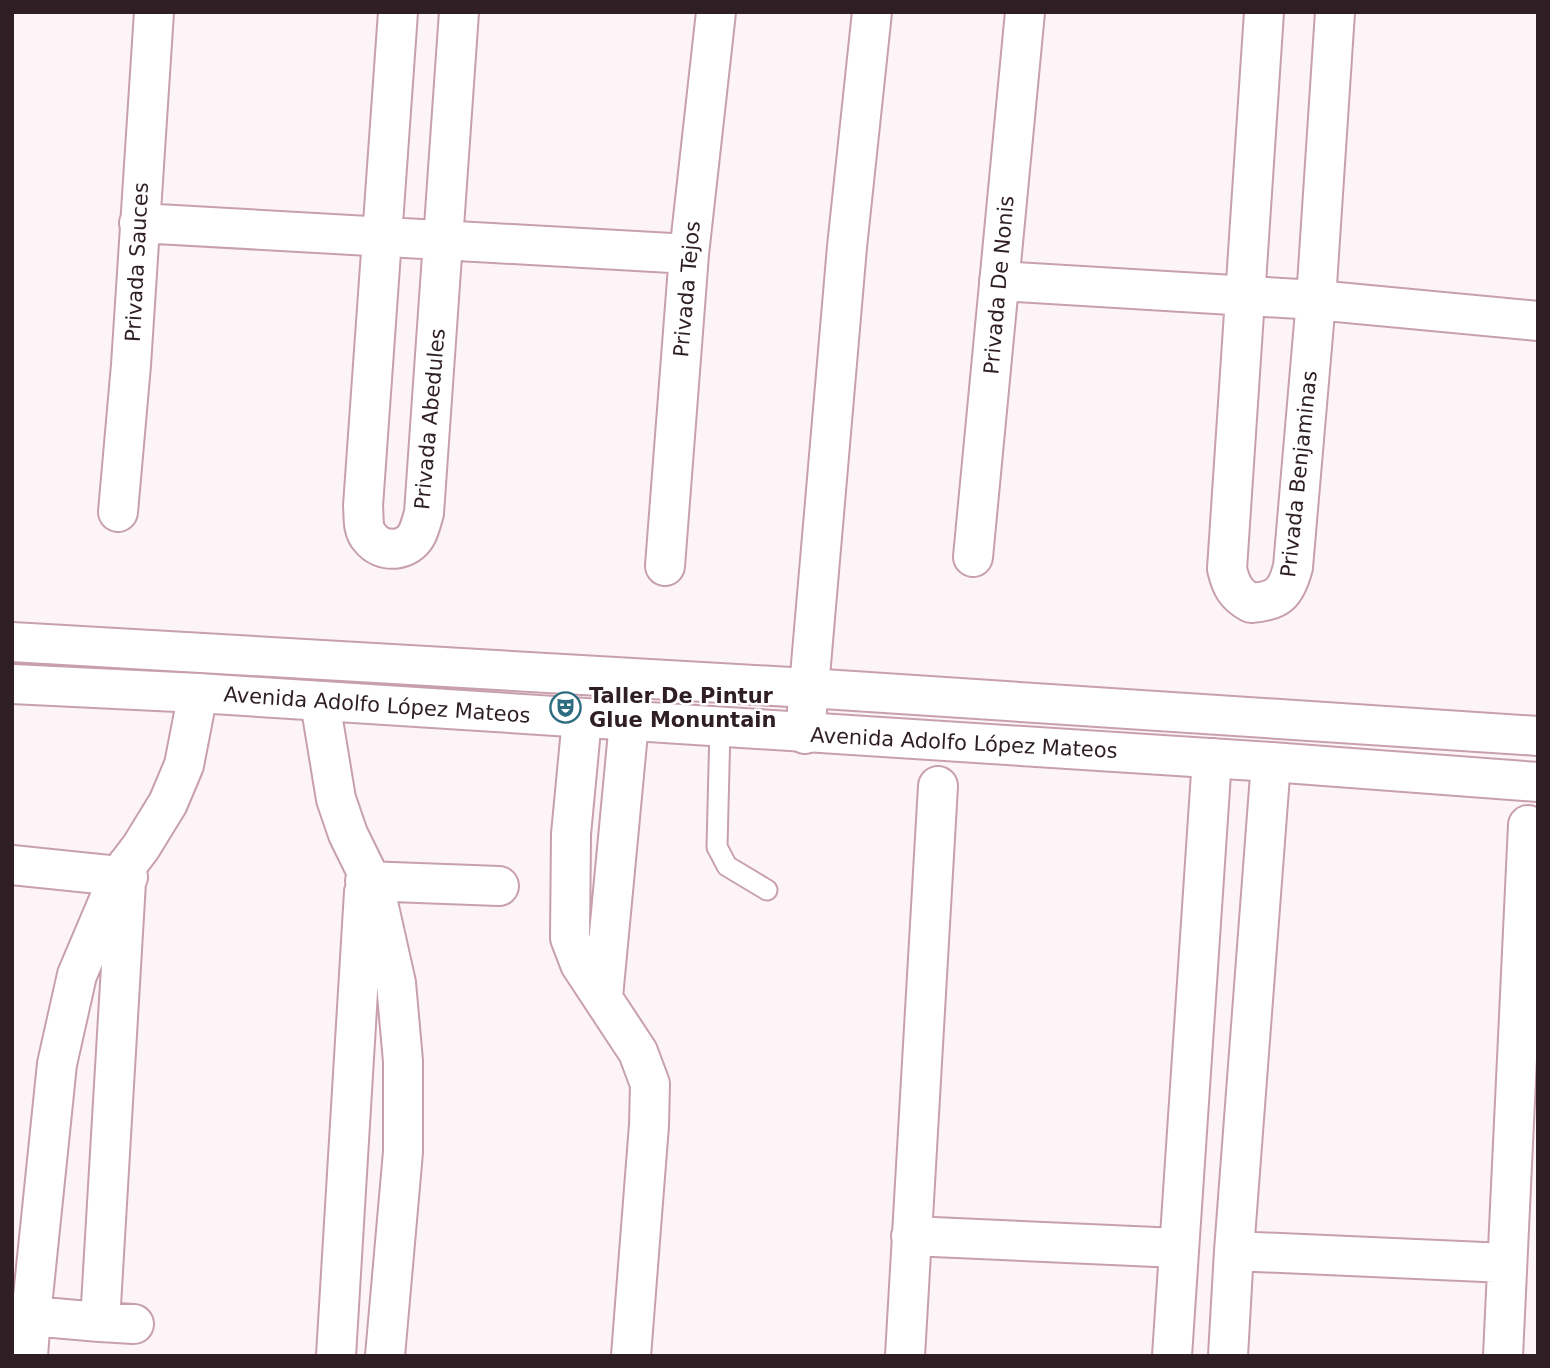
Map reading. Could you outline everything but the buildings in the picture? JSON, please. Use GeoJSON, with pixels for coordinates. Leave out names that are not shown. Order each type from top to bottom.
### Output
{"type":"FeatureCollection","features":[{"type":"Feature","properties":{"kind":"street","name":"Privada Sauces"},"geometry":{"type":"LineString","coordinates":[[118,512],[131,365],[154,12]]}},
{"type":"Feature","properties":{"kind":"street","name":"Privada Abedules"},"geometry":{"type":"LineString","coordinates":[[398,12],[363,506],[364,526],[370,539],[383,548],[394,549],[407,546],[417,535],[424,513],[459,12]]}},
{"type":"Feature","properties":{"kind":"street","name":"Privada Tejos"},"geometry":{"type":"LineString","coordinates":[[665,566],[689,254],[716,12]]}},
{"type":"Feature","properties":{"kind":"street"},"geometry":{"type":"LineString","coordinates":[[805,734],[847,247],[872,12]]}},
{"type":"Feature","properties":{"kind":"street","name":"Privada De Nonis"},"geometry":{"type":"LineString","coordinates":[[973,557],[1025,12]]}},
{"type":"Feature","properties":{"kind":"street","name":"Privada Benjaminas"},"geometry":{"type":"LineString","coordinates":[[1264,12],[1227,569],[1231,586],[1240,597],[1251,603],[1277,597],[1287,588],[1293,567],[1316,300],[1335,12]]}},
{"type":"Feature","properties":{"kind":"street"},"geometry":{"type":"LineString","coordinates":[[139,223],[689,254]]}},
{"type":"Feature","properties":{"kind":"street"},"geometry":{"type":"LineString","coordinates":[[999,281],[1316,300],[1538,321]]}},
{"type":"Feature","properties":{"kind":"street","name":"Avenida Adolfo López Mateos"},"geometry":{"type":"LineString","coordinates":[[12,642],[808,688],[1538,736]]}},
{"type":"Feature","properties":{"kind":"street","name":"Avenida Adolfo López Mateos"},"geometry":{"type":"LineString","coordinates":[[12,684],[198,693],[1212,758],[1538,782]]}},
{"type":"Feature","properties":{"kind":"street"},"geometry":{"type":"LineString","coordinates":[[28,1356],[57,1064],[77,975],[125,873],[168,803],[179,778],[198,693]]}},
{"type":"Feature","properties":{"kind":"street"},"geometry":{"type":"LineString","coordinates":[[320,702],[336,799],[387,939],[396,983],[403,1061],[403,1152],[385,1356]]}},
{"type":"Feature","properties":{"kind":"street"},"geometry":{"type":"LineString","coordinates":[[582,719],[571,834],[570,938],[580,964],[638,1052],[650,1084],[631,1356]]}},
{"type":"Feature","properties":{"kind":"street"},"geometry":{"type":"LineString","coordinates":[[603,997],[629,722]]}},
{"type":"Feature","properties":{"kind":"street"},"geometry":{"type":"LineString","coordinates":[[1172,1356],[1212,758]]}},
{"type":"Feature","properties":{"kind":"street"},"geometry":{"type":"LineString","coordinates":[[1228,1356],[1271,762]]}},
{"type":"Feature","properties":{"kind":"street"},"geometry":{"type":"LineString","coordinates":[[905,1356],[938,786]]}},
{"type":"Feature","properties":{"kind":"street"},"geometry":{"type":"LineString","coordinates":[[1503,1356],[1528,825]]}},
{"type":"Feature","properties":{"kind":"street"},"geometry":{"type":"LineString","coordinates":[[571,834],[618,838]]}},
{"type":"Feature","properties":{"kind":"street"},"geometry":{"type":"LineString","coordinates":[[12,865],[125,873]]}},
{"type":"Feature","properties":{"kind":"street"},"geometry":{"type":"LineString","coordinates":[[31,1316],[117,1323],[125,873]]}},
{"type":"Feature","properties":{"kind":"street"},"geometry":{"type":"LineString","coordinates":[[367,878],[499,886]]}},
{"type":"Feature","properties":{"kind":"street"},"geometry":{"type":"LineString","coordinates":[[336,1356],[367,878]]}},
{"type":"Feature","properties":{"kind":"street"},"geometry":{"type":"LineString","coordinates":[[911,1236],[1178,1248]]}},
{"type":"Feature","properties":{"kind":"street"},"geometry":{"type":"LineString","coordinates":[[1234,1251],[1506,1263]]}},
{"type":"Feature","properties":{"kind":"lane"},"geometry":{"type":"LineString","coordinates":[[720,728],[718,847],[727,866],[768,890]]}},
{"type":"Feature","properties":{"kind":"place","name":"Taller De Pintur Glue Monuntain"},"geometry":{"type":"Point","coordinates":[566,708]}}]}
